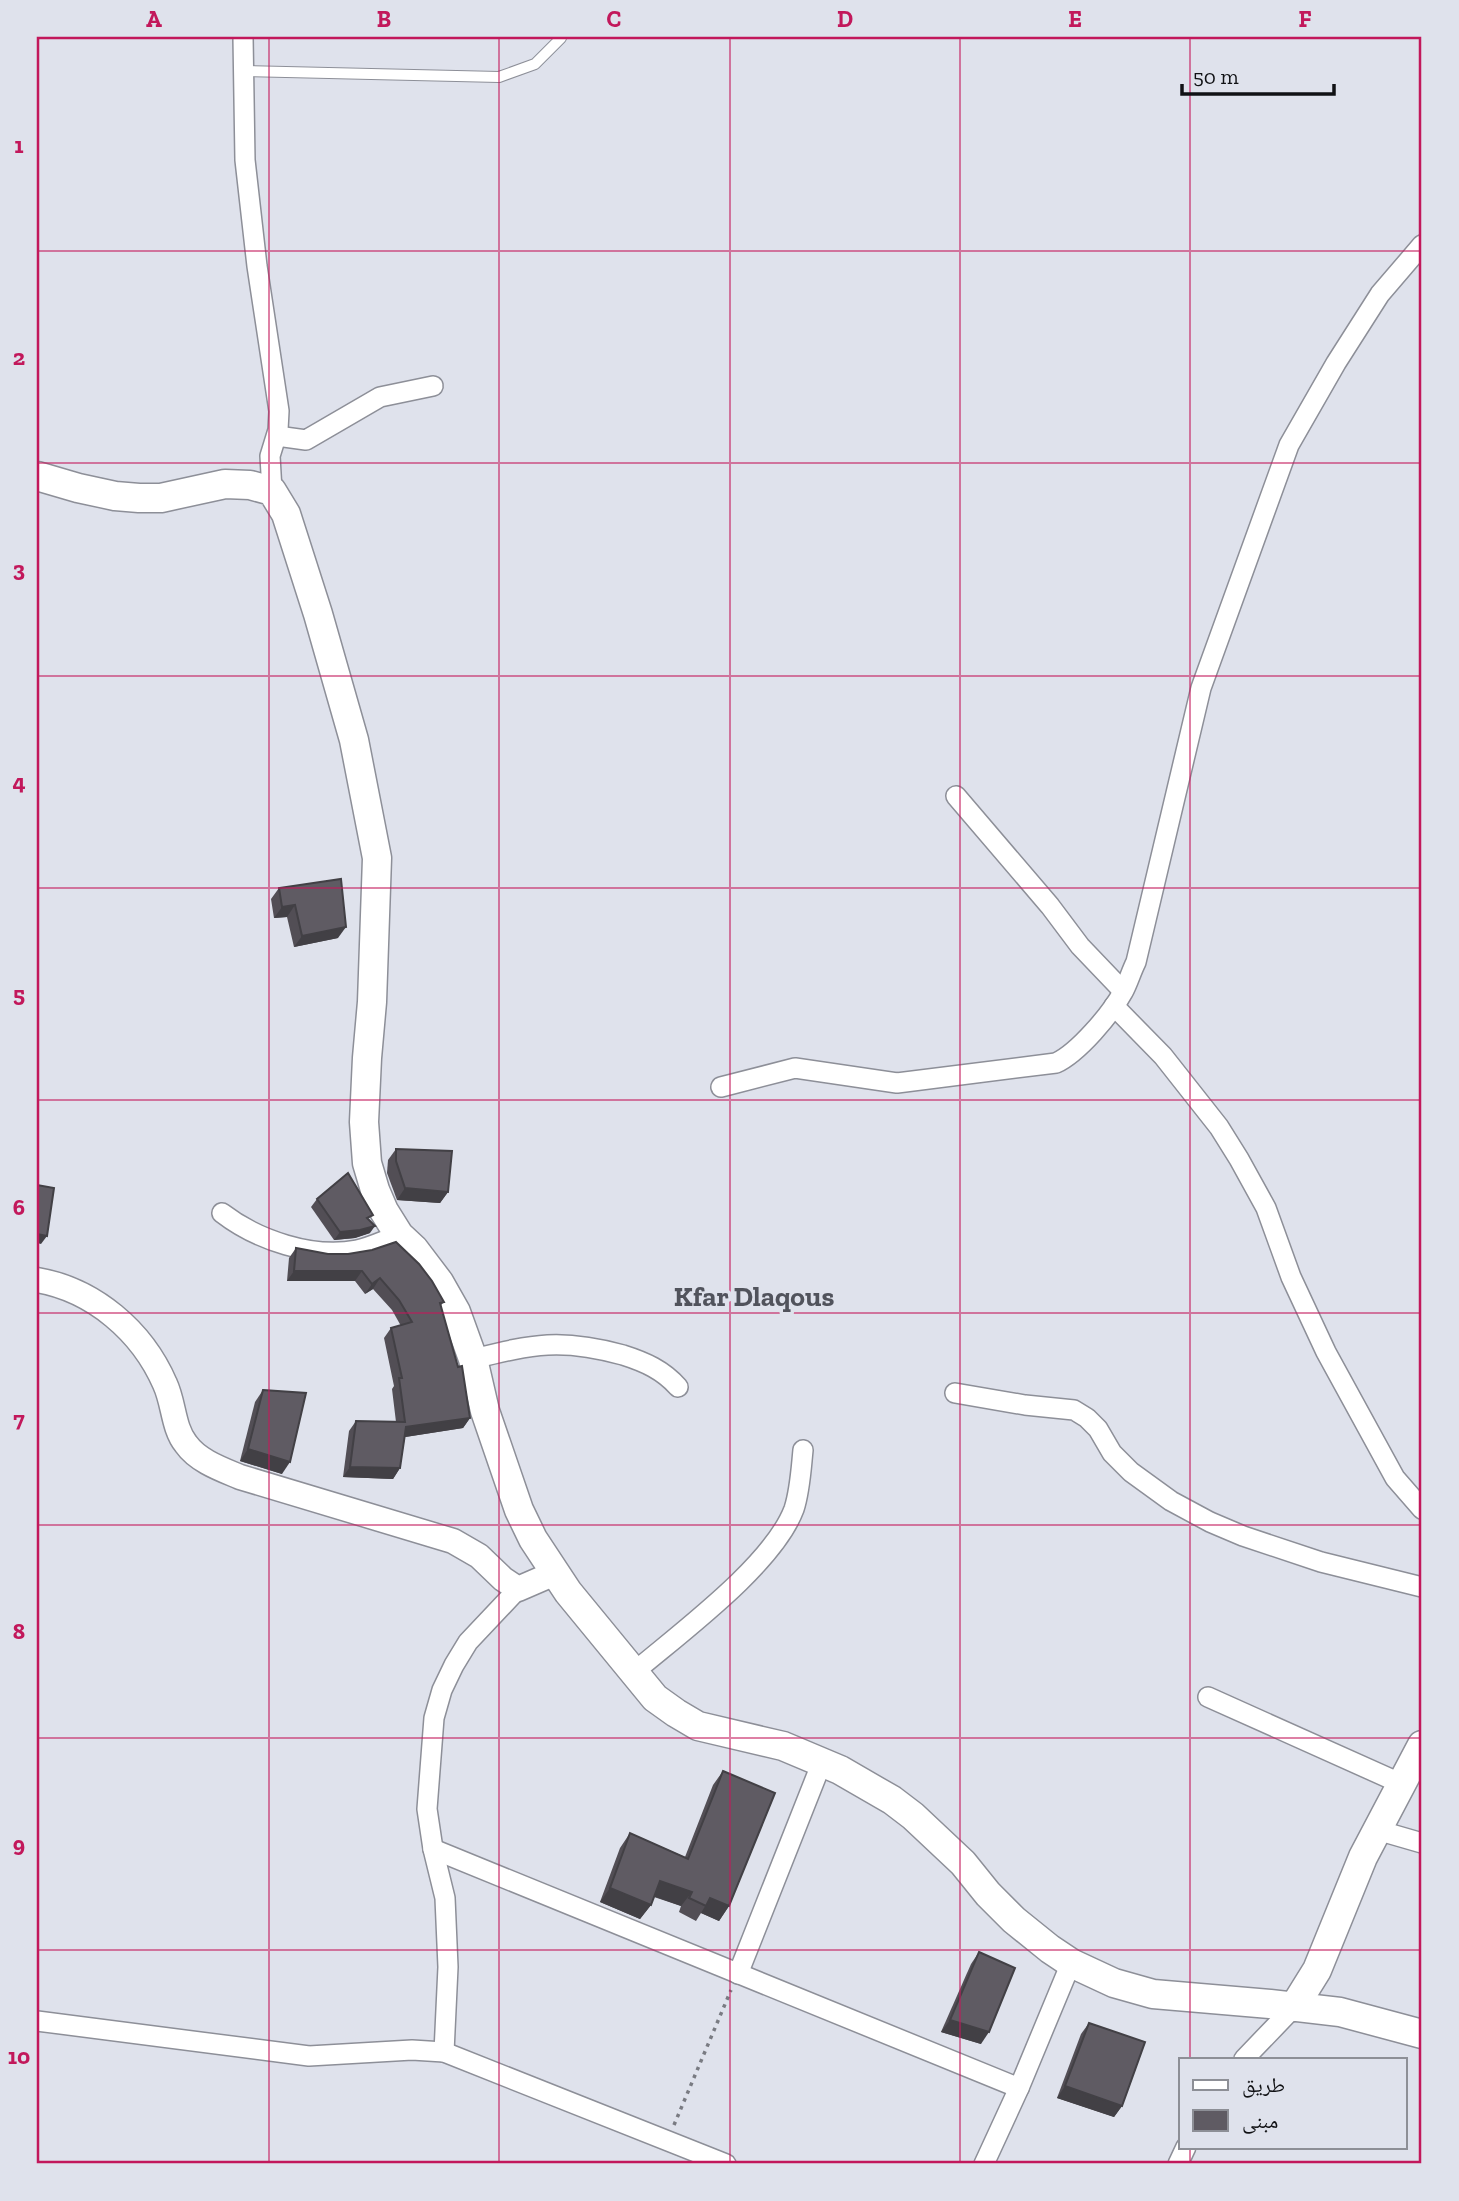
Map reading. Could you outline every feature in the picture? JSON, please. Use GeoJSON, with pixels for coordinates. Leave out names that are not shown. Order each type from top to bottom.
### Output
{"type":"FeatureCollection","features":[{"type":"Feature","properties":{"kind":"main road"},"geometry":{"type":"LineString","coordinates":[[37,477],[103,493],[139,498],[161,498],[225,484],[250,485],[272,491],[286,514],[354,740],[377,858],[364,1122],[367,1163],[375,1190],[399,1235],[414,1249],[439,1282],[456,1312],[473,1359],[485,1411],[519,1510],[533,1539],[555,1573],[655,1698],[698,1726],[783,1746],[865,1784],[914,1816],[963,1863],[1014,1920],[1050,1949],[1071,1963],[1115,1983],[1153,1994],[1340,2012],[1422,2034]]}},
{"type":"Feature","properties":{"kind":"main road"},"geometry":{"type":"LineString","coordinates":[[1294,2007],[1317,1970],[1363,1857],[1422,1745]]}},
{"type":"Feature","properties":{"kind":"street"},"geometry":{"type":"LineString","coordinates":[[243,37],[245,160],[257,265],[279,411],[277,436],[270,456],[272,491]]}},
{"type":"Feature","properties":{"kind":"street"},"geometry":{"type":"LineString","coordinates":[[721,1087],[795,1068],[897,1083],[1056,1063],[1074,1051],[1119,999],[1136,962],[1201,688],[1289,445],[1380,294],[1422,245]]}},
{"type":"Feature","properties":{"kind":"street"},"geometry":{"type":"LineString","coordinates":[[277,436],[306,440],[380,397],[433,386]]}},
{"type":"Feature","properties":{"kind":"street"},"geometry":{"type":"LineString","coordinates":[[956,796],[1050,906],[1219,1127],[1266,1208],[1291,1277],[1326,1352],[1395,1478],[1422,1508]]}},
{"type":"Feature","properties":{"kind":"street"},"geometry":{"type":"LineString","coordinates":[[222,1213],[253,1234],[315,1250],[360,1250],[399,1235]]}},
{"type":"Feature","properties":{"kind":"street"},"geometry":{"type":"LineString","coordinates":[[37,1280],[75,1291],[101,1306],[140,1341],[166,1384],[184,1442],[191,1451],[207,1462],[240,1477],[453,1541],[479,1556],[503,1579],[519,1589]]}},
{"type":"Feature","properties":{"kind":"street"},"geometry":{"type":"LineString","coordinates":[[473,1359],[522,1347],[573,1344],[593,1347],[646,1363],[667,1374],[678,1387]]}},
{"type":"Feature","properties":{"kind":"street"},"geometry":{"type":"LineString","coordinates":[[955,1393],[1073,1410],[1087,1418],[1098,1429],[1112,1453],[1131,1472],[1171,1501],[1210,1522],[1309,1558],[1422,1587]]}},
{"type":"Feature","properties":{"kind":"street"},"geometry":{"type":"LineString","coordinates":[[634,1673],[722,1598],[772,1545],[794,1509],[803,1450]]}},
{"type":"Feature","properties":{"kind":"street"},"geometry":{"type":"LineString","coordinates":[[444,2052],[448,1967],[445,1898],[427,1809],[434,1718],[442,1690],[468,1642],[519,1589],[555,1573]]}},
{"type":"Feature","properties":{"kind":"street"},"geometry":{"type":"LineString","coordinates":[[1208,1697],[1402,1784]]}},
{"type":"Feature","properties":{"kind":"street"},"geometry":{"type":"LineString","coordinates":[[738,1974],[822,1762]]}},
{"type":"Feature","properties":{"kind":"street"},"geometry":{"type":"LineString","coordinates":[[1377,1830],[1422,1843]]}},
{"type":"Feature","properties":{"kind":"street"},"geometry":{"type":"LineString","coordinates":[[433,1849],[1019,2088]]}},
{"type":"Feature","properties":{"kind":"street"},"geometry":{"type":"LineString","coordinates":[[984,2164],[1071,1963]]}},
{"type":"Feature","properties":{"kind":"street"},"geometry":{"type":"LineString","coordinates":[[1245,2058],[1294,2007]]}},
{"type":"Feature","properties":{"kind":"street"},"geometry":{"type":"LineString","coordinates":[[37,2021],[309,2056],[412,2050],[444,2052],[726,2164]]}},
{"type":"Feature","properties":{"kind":"street"},"geometry":{"type":"LineString","coordinates":[[1178,2164],[1186,2148]]}},
{"type":"Feature","properties":{"kind":"lane"},"geometry":{"type":"LineString","coordinates":[[243,71],[499,77],[535,64],[561,38]]}},
{"type":"Feature","properties":{"kind":"path"},"geometry":{"type":"LineString","coordinates":[[668,2140],[738,1974]]}},
{"type":"Feature","properties":{"kind":"building"},"geometry":{"type":"Polygon","coordinates":[[[341,879],[346,927],[302,936],[295,905],[282,907],[279,888],[341,879]]]}},
{"type":"Feature","properties":{"kind":"building"},"geometry":{"type":"Polygon","coordinates":[[[396,1149],[452,1151],[448,1192],[405,1188],[396,1161],[396,1149]]]}},
{"type":"Feature","properties":{"kind":"building"},"geometry":{"type":"Polygon","coordinates":[[[348,1173],[373,1215],[367,1218],[375,1226],[340,1232],[317,1199],[348,1173]]]}},
{"type":"Feature","properties":{"kind":"building"},"geometry":{"type":"Polygon","coordinates":[[[37,1185],[54,1188],[47,1236],[37,1234],[37,1185]]]}},
{"type":"Feature","properties":{"kind":"building"},"geometry":{"type":"Polygon","coordinates":[[[396,1242],[419,1264],[444,1302],[440,1303],[458,1367],[462,1366],[470,1418],[406,1427],[400,1468],[350,1467],[356,1421],[405,1422],[399,1378],[402,1378],[391,1328],[412,1322],[399,1300],[380,1278],[372,1284],[362,1271],[294,1271],[296,1248],[328,1254],[348,1254],[396,1242]]]}},
{"type":"Feature","properties":{"kind":"building"},"geometry":{"type":"Polygon","coordinates":[[[263,1390],[306,1393],[290,1462],[248,1449],[263,1390]]]}},
{"type":"Feature","properties":{"kind":"building"},"geometry":{"type":"Polygon","coordinates":[[[723,1771],[775,1793],[729,1906],[710,1898],[706,1906],[689,1898],[692,1892],[660,1881],[651,1905],[610,1888],[630,1833],[688,1859],[723,1771]]]}},
{"type":"Feature","properties":{"kind":"building"},"geometry":{"type":"Polygon","coordinates":[[[979,1952],[1015,1968],[989,2032],[950,2020],[979,1952]]]}},
{"type":"Feature","properties":{"kind":"building"},"geometry":{"type":"Polygon","coordinates":[[[1089,2023],[1145,2042],[1122,2106],[1065,2086],[1089,2023]]]}},
{"type":"Feature","properties":{"kind":"district","name":"Kfar Dlaqous"},"geometry":{"type":"Point","coordinates":[754,1296]}}]}
